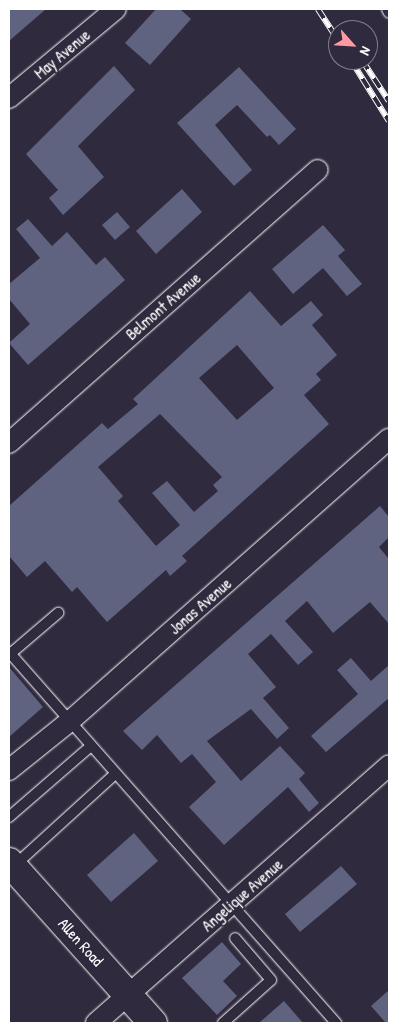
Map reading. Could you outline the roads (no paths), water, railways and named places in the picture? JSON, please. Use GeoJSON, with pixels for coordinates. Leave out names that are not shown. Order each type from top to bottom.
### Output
{"type":"FeatureCollection","features":[{"type":"Feature","properties":{"kind":"main road","name":"Allen Road"},"geometry":{"type":"LineString","coordinates":[[11,864],[153,1023]]}},
{"type":"Feature","properties":{"kind":"street","name":"May Avenue"},"geometry":{"type":"LineString","coordinates":[[9,98],[116,9]]}},
{"type":"Feature","properties":{"kind":"street","name":"Belmont Avenue"},"geometry":{"type":"LineString","coordinates":[[9,442],[318,170]]}},
{"type":"Feature","properties":{"kind":"street","name":"Jonas Avenue"},"geometry":{"type":"LineString","coordinates":[[9,770],[70,721],[389,439]]}},
{"type":"Feature","properties":{"kind":"street","name":"Angelique Avenue"},"geometry":{"type":"LineString","coordinates":[[96,1023],[389,766]]}},
{"type":"Feature","properties":{"kind":"lane"},"geometry":{"type":"LineString","coordinates":[[387,9],[389,13]]}},
{"type":"Feature","properties":{"kind":"lane"},"geometry":{"type":"LineString","coordinates":[[58,613],[9,654],[336,1023]]}},
{"type":"Feature","properties":{"kind":"lane"},"geometry":{"type":"LineString","coordinates":[[9,817],[91,746]]}},
{"type":"Feature","properties":{"kind":"lane"},"geometry":{"type":"LineString","coordinates":[[11,864],[116,774]]}},
{"type":"Feature","properties":{"kind":"lane"},"geometry":{"type":"LineString","coordinates":[[223,1023],[271,980],[235,938]]}},
{"type":"Feature","properties":{"kind":"railway"},"geometry":{"type":"LineString","coordinates":[[318,9],[328,24]]}},
{"type":"Feature","properties":{"kind":"railway"},"geometry":{"type":"LineString","coordinates":[[357,70],[389,121]]}},
{"type":"Feature","properties":{"kind":"railway"},"geometry":{"type":"LineString","coordinates":[[369,70],[389,101]]}}]}
